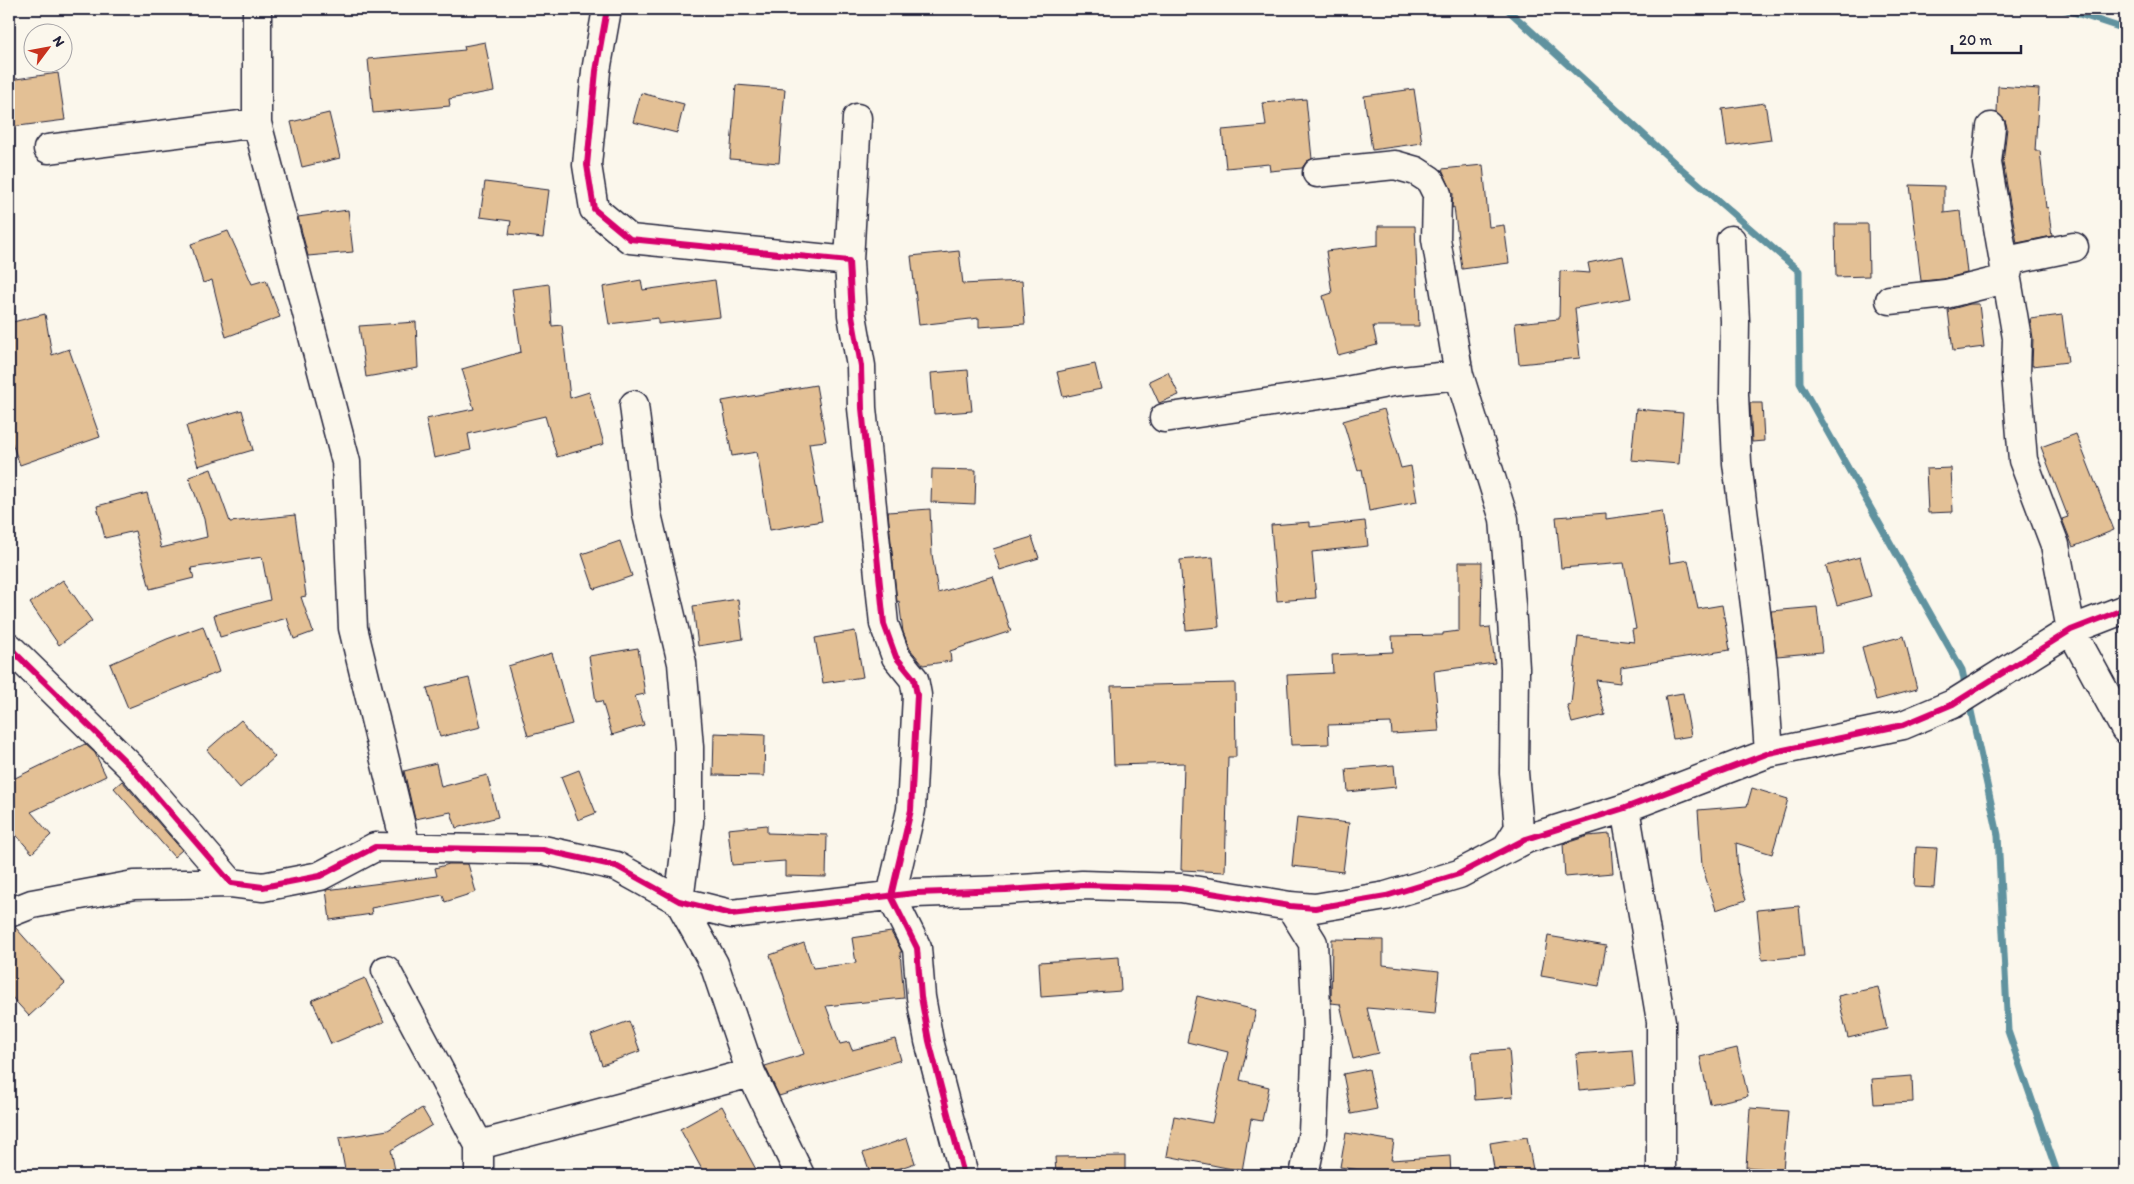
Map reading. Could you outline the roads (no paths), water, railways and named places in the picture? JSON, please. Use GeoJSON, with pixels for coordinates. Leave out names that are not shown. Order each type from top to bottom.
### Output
{"type":"FeatureCollection","features":[{"type":"Feature","properties":{"kind":"street"},"geometry":{"type":"LineString","coordinates":[[257,9],[257,123],[346,462],[353,628],[406,847]]}},
{"type":"Feature","properties":{"kind":"street"},"geometry":{"type":"LineString","coordinates":[[607,9],[596,72],[587,165],[594,209],[630,239],[849,261]]}},
{"type":"Feature","properties":{"kind":"street"},"geometry":{"type":"LineString","coordinates":[[857,118],[849,261],[852,315],[861,366],[862,408],[884,624],[896,657],[914,679],[917,695],[911,810],[891,896],[917,948],[920,997],[929,1041],[964,1175]]}},
{"type":"Feature","properties":{"kind":"street"},"geometry":{"type":"LineString","coordinates":[[48,149],[257,123]]}},
{"type":"Feature","properties":{"kind":"street"},"geometry":{"type":"LineString","coordinates":[[1991,127],[1987,163],[2017,338],[2016,374],[2024,460],[2055,545],[2071,630],[2125,730]]}},
{"type":"Feature","properties":{"kind":"street"},"geometry":{"type":"LineString","coordinates":[[1317,173],[1395,165],[1416,171],[1430,180],[1437,194],[1436,239],[1459,375],[1504,519],[1512,605],[1514,773],[1519,828],[1507,847]]}},
{"type":"Feature","properties":{"kind":"street"},"geometry":{"type":"LineString","coordinates":[[1731,240],[1737,463],[1763,668],[1769,753]]}},
{"type":"Feature","properties":{"kind":"street"},"geometry":{"type":"LineString","coordinates":[[2006,279],[2010,262],[2074,247]]}},
{"type":"Feature","properties":{"kind":"street"},"geometry":{"type":"LineString","coordinates":[[1890,300],[1946,294],[2006,279]]}},
{"type":"Feature","properties":{"kind":"street"},"geometry":{"type":"LineString","coordinates":[[1164,418],[1346,391],[1392,382],[1459,375]]}},
{"type":"Feature","properties":{"kind":"street"},"geometry":{"type":"LineString","coordinates":[[634,405],[647,514],[682,663],[689,747],[689,822],[679,901],[714,964],[751,1073],[800,1175]]}},
{"type":"Feature","properties":{"kind":"street"},"geometry":{"type":"LineString","coordinates":[[9,913],[32,904],[134,885],[231,883],[263,887],[320,876],[375,847],[542,850],[616,866],[679,901],[731,914],[891,896],[1082,885],[1181,888],[1290,906],[1315,908],[1386,896],[1459,874],[1507,847],[1526,839],[1625,808],[1769,753],[1903,725],[1953,704],[2071,630],[2125,609]]}},
{"type":"Feature","properties":{"kind":"street"},"geometry":{"type":"LineString","coordinates":[[9,647],[132,768],[231,883]]}},
{"type":"Feature","properties":{"kind":"street"},"geometry":{"type":"LineString","coordinates":[[1625,808],[1661,1021],[1661,1175]]}},
{"type":"Feature","properties":{"kind":"street"},"geometry":{"type":"LineString","coordinates":[[1290,906],[1313,943],[1316,1028],[1315,1086],[1313,1132],[1304,1175]]}},
{"type":"Feature","properties":{"kind":"street"},"geometry":{"type":"LineString","coordinates":[[386,970],[479,1144],[479,1175]]}},
{"type":"Feature","properties":{"kind":"street"},"geometry":{"type":"LineString","coordinates":[[479,1144],[751,1073]]}},
{"type":"Feature","properties":{"kind":"waterway"},"geometry":{"type":"LineString","coordinates":[[1507,9],[1678,166],[1799,271],[1800,383],[1962,670],[1966,689]]}},
{"type":"Feature","properties":{"kind":"waterway"},"geometry":{"type":"LineString","coordinates":[[2064,9],[2125,29]]}},
{"type":"Feature","properties":{"kind":"waterway"},"geometry":{"type":"LineString","coordinates":[[1969,702],[1998,835],[2008,1031],[2058,1175]]}}]}
